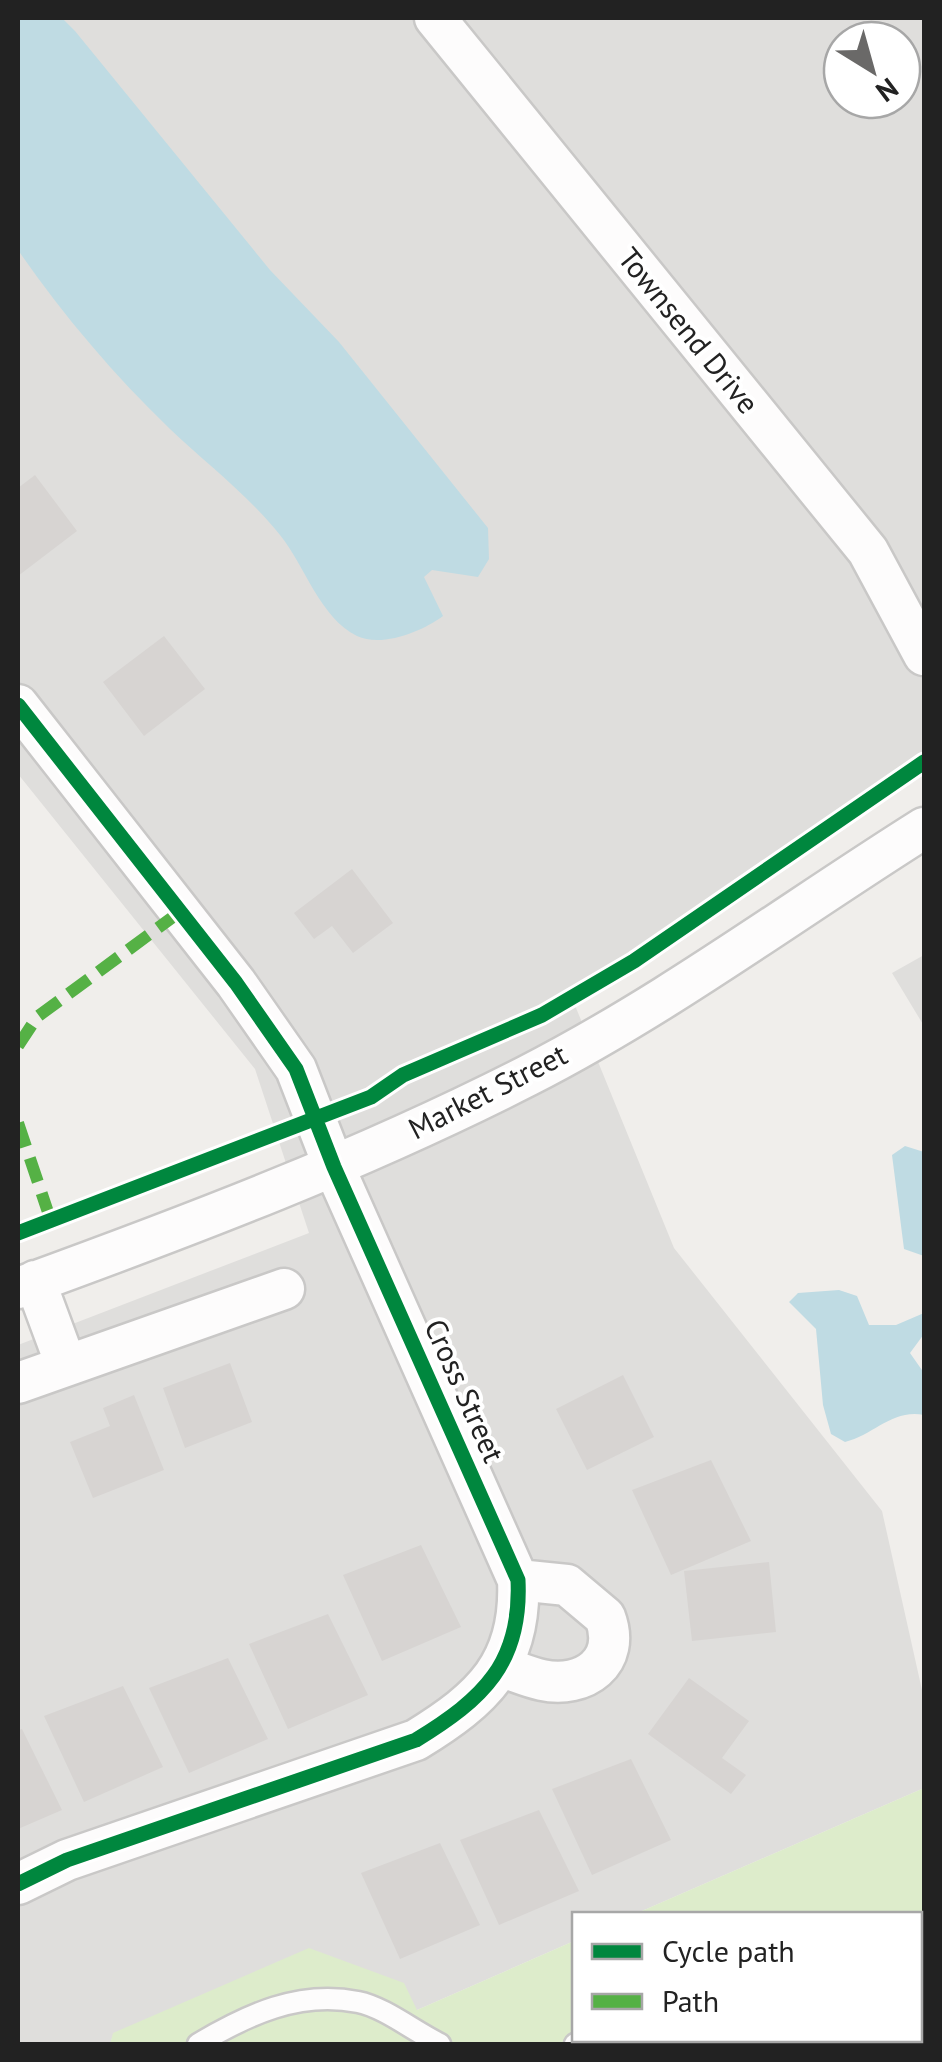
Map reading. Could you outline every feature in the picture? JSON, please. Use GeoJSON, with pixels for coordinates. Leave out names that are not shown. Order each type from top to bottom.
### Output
{"type":"FeatureCollection","features":[{"type":"Feature","properties":{"kind":"street","name":"Townsend Drive"},"geometry":{"type":"LineString","coordinates":[[435,18],[868,552],[924,655]]}},
{"type":"Feature","properties":{"kind":"street","name":"Cross Street"},"geometry":{"type":"LineString","coordinates":[[18,704],[236,983],[296,1069],[334,1167],[518,1580],[520,1616],[502,1667],[464,1710],[416,1740],[67,1860],[18,1884]]}},
{"type":"Feature","properties":{"kind":"street","name":"Market Street"},"geometry":{"type":"LineString","coordinates":[[26,1284],[232,1210],[334,1167],[546,1066],[699,976],[924,828]]}},
{"type":"Feature","properties":{"kind":"street"},"geometry":{"type":"LineString","coordinates":[[26,1284],[66,1365]]}},
{"type":"Feature","properties":{"kind":"street"},"geometry":{"type":"LineString","coordinates":[[18,1383],[284,1289]]}},
{"type":"Feature","properties":{"kind":"street"},"geometry":{"type":"LineString","coordinates":[[502,1667],[545,1681],[585,1679],[599,1668],[608,1647],[605,1617],[568,1585],[518,1580]]}},
{"type":"Feature","properties":{"kind":"lane"},"geometry":{"type":"LineString","coordinates":[[198,2044],[259,2010],[312,1999],[361,2002],[440,2044]]}},
{"type":"Feature","properties":{"kind":"shaded area"},"geometry":{"type":"Polygon","coordinates":[[[18,18],[924,18],[924,763],[572,998],[674,1248],[882,1511],[924,1699],[924,1788],[640,1912],[572,1912],[572,1942],[417,2010],[114,2033],[110,2044],[18,2044],[18,1345],[309,1233],[255,1069],[18,774],[18,18]]]}},
{"type":"Feature","properties":{"kind":"shaded area"},"geometry":{"type":"Polygon","coordinates":[[[924,955],[924,1026],[892,973],[924,955]]]}},
{"type":"Feature","properties":{"kind":"green space"},"geometry":{"type":"Polygon","coordinates":[[[924,1788],[924,2044],[110,2044],[113,2033],[309,1948],[404,1983],[417,2010],[572,1942],[572,2042],[922,2042],[922,1912],[640,1912],[924,1788]]]}},
{"type":"Feature","properties":{"kind":"water"},"geometry":{"type":"Polygon","coordinates":[[[18,18],[62,18],[75,31],[270,270],[339,342],[488,528],[489,559],[478,577],[432,570],[424,577],[443,616],[414,632],[390,639],[367,639],[344,628],[323,604],[268,520],[129,387],[35,274],[18,250],[18,18]]]}},
{"type":"Feature","properties":{"kind":"water"},"geometry":{"type":"Polygon","coordinates":[[[905,1146],[924,1152],[924,1256],[904,1249],[892,1155],[905,1146]]]}},
{"type":"Feature","properties":{"kind":"water"},"geometry":{"type":"Polygon","coordinates":[[[839,1290],[857,1296],[869,1325],[896,1325],[924,1313],[924,1334],[910,1353],[924,1373],[924,1415],[893,1419],[845,1442],[831,1434],[823,1405],[816,1329],[789,1302],[798,1293],[839,1290]]]}},
{"type":"Feature","properties":{"kind":"building"},"geometry":{"type":"Polygon","coordinates":[[[35,475],[77,531],[18,576],[18,488],[35,475]]]}},
{"type":"Feature","properties":{"kind":"building"},"geometry":{"type":"Polygon","coordinates":[[[164,636],[205,689],[144,736],[103,682],[164,636]]]}},
{"type":"Feature","properties":{"kind":"building"},"geometry":{"type":"Polygon","coordinates":[[[352,869],[393,923],[353,953],[332,926],[314,939],[294,913],[352,869]]]}},
{"type":"Feature","properties":{"kind":"building"},"geometry":{"type":"Polygon","coordinates":[[[230,1363],[252,1422],[185,1448],[163,1388],[230,1363]]]}},
{"type":"Feature","properties":{"kind":"building"},"geometry":{"type":"Polygon","coordinates":[[[623,1375],[654,1437],[587,1470],[556,1409],[623,1375]]]}},
{"type":"Feature","properties":{"kind":"building"},"geometry":{"type":"Polygon","coordinates":[[[134,1395],[164,1470],[93,1498],[70,1442],[110,1426],[103,1408],[134,1395]]]}},
{"type":"Feature","properties":{"kind":"building"},"geometry":{"type":"Polygon","coordinates":[[[711,1460],[751,1541],[671,1575],[632,1490],[711,1460]]]}},
{"type":"Feature","properties":{"kind":"building"},"geometry":{"type":"Polygon","coordinates":[[[421,1545],[461,1627],[382,1661],[343,1575],[421,1545]]]}},
{"type":"Feature","properties":{"kind":"building"},"geometry":{"type":"Polygon","coordinates":[[[769,1562],[776,1632],[692,1641],[684,1571],[769,1562]]]}},
{"type":"Feature","properties":{"kind":"building"},"geometry":{"type":"Polygon","coordinates":[[[328,1614],[368,1695],[288,1729],[249,1644],[328,1614]]]}},
{"type":"Feature","properties":{"kind":"building"},"geometry":{"type":"Polygon","coordinates":[[[228,1658],[268,1739],[189,1773],[149,1688],[228,1658]]]}},
{"type":"Feature","properties":{"kind":"building"},"geometry":{"type":"Polygon","coordinates":[[[689,1678],[749,1721],[722,1758],[746,1775],[731,1794],[648,1734],[689,1678]]]}},
{"type":"Feature","properties":{"kind":"building"},"geometry":{"type":"Polygon","coordinates":[[[123,1686],[163,1767],[84,1802],[44,1716],[123,1686]]]}},
{"type":"Feature","properties":{"kind":"building"},"geometry":{"type":"Polygon","coordinates":[[[22,1729],[62,1810],[18,1829],[18,1730],[22,1729]]]}},
{"type":"Feature","properties":{"kind":"building"},"geometry":{"type":"Polygon","coordinates":[[[631,1759],[671,1840],[592,1875],[552,1789],[631,1759]]]}},
{"type":"Feature","properties":{"kind":"building"},"geometry":{"type":"Polygon","coordinates":[[[539,1810],[579,1891],[499,1925],[460,1840],[539,1810]]]}},
{"type":"Feature","properties":{"kind":"building"},"geometry":{"type":"Polygon","coordinates":[[[440,1843],[480,1925],[400,1959],[361,1873],[440,1843]]]}},
{"type":"Feature","properties":{"kind":"marked path"},"geometry":{"type":"LineString","coordinates":[[18,1046],[37,1017],[181,911]]}},
{"type":"Feature","properties":{"kind":"marked path"},"geometry":{"type":"LineString","coordinates":[[18,1123],[51,1221]]}},
{"type":"Feature","properties":{"kind":"cycle path"},"geometry":{"type":"LineString","coordinates":[[18,705],[236,983],[296,1069],[334,1167],[518,1580],[513,1634],[494,1676],[461,1709],[416,1740],[67,1860],[18,1884]]}},
{"type":"Feature","properties":{"kind":"cycle path"},"geometry":{"type":"LineString","coordinates":[[18,1233],[371,1097],[403,1075],[542,1015],[634,961],[924,762]]}}]}
